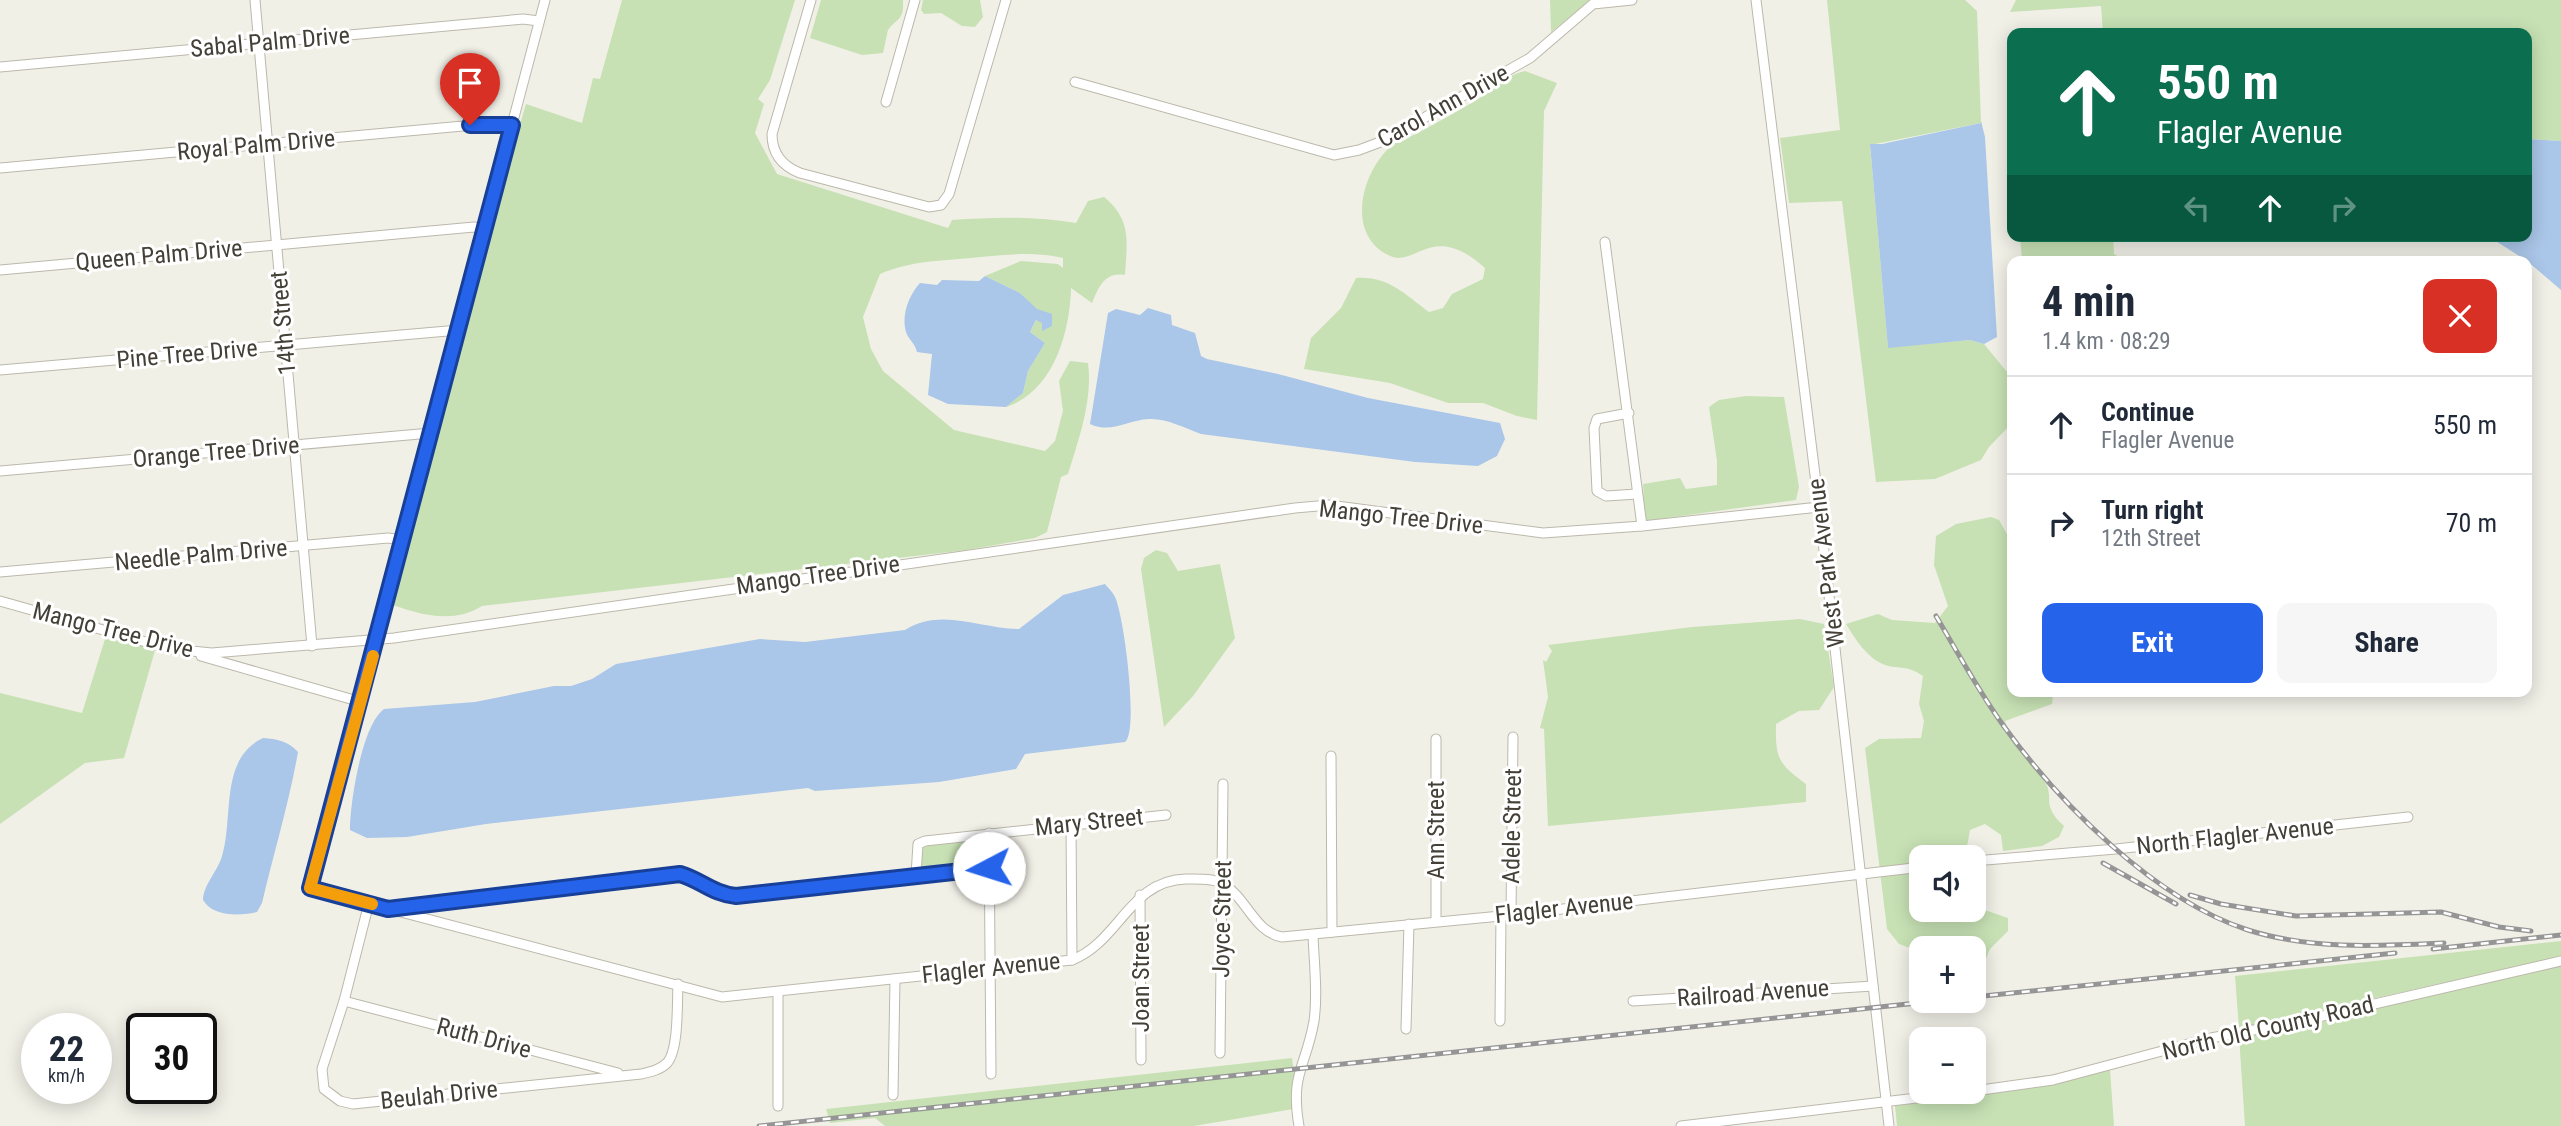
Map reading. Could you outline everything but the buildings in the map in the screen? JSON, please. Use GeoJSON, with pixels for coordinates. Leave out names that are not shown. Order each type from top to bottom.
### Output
{"type":"FeatureCollection","features":[{"type":"Feature","properties":{"kind":"street","name":"14th Street"},"geometry":{"type":"LineString","coordinates":[[255,0],[312,646]]}},
{"type":"Feature","properties":{"kind":"street"},"geometry":{"type":"LineString","coordinates":[[191,653],[361,702],[545,0]]}},
{"type":"Feature","properties":{"kind":"street"},"geometry":{"type":"LineString","coordinates":[[811,0],[772,134],[774,152],[790,169],[800,173],[929,207],[941,205],[949,194],[1006,0]]}},
{"type":"Feature","properties":{"kind":"street"},"geometry":{"type":"LineString","coordinates":[[886,102],[915,0]]}},
{"type":"Feature","properties":{"kind":"street","name":"Carol Ann Drive"},"geometry":{"type":"LineString","coordinates":[[1075,82],[1334,155],[1383,141],[1530,58],[1593,4],[1632,0]]}},
{"type":"Feature","properties":{"kind":"street","name":"West Park Avenue"},"geometry":{"type":"LineString","coordinates":[[1756,0],[1819,507],[1889,1126]]}},
{"type":"Feature","properties":{"kind":"street","name":"Sabal Palm Drive"},"geometry":{"type":"LineString","coordinates":[[0,66],[523,19],[539,21]]}},
{"type":"Feature","properties":{"kind":"street","name":"Royal Palm Drive"},"geometry":{"type":"LineString","coordinates":[[0,168],[496,123],[512,125]]}},
{"type":"Feature","properties":{"kind":"street","name":"Queen Palm Drive"},"geometry":{"type":"LineString","coordinates":[[0,270],[474,227],[485,229]]}},
{"type":"Feature","properties":{"kind":"street"},"geometry":{"type":"LineString","coordinates":[[1605,242],[1642,526]]}},
{"type":"Feature","properties":{"kind":"street","name":"Pine Tree Drive"},"geometry":{"type":"LineString","coordinates":[[0,370],[459,330]]}},
{"type":"Feature","properties":{"kind":"street"},"geometry":{"type":"LineString","coordinates":[[1629,413],[1597,419],[1594,428],[1597,491],[1606,496],[1637,494]]}},
{"type":"Feature","properties":{"kind":"street","name":"Orange Tree Drive"},"geometry":{"type":"LineString","coordinates":[[0,471],[431,433]]}},
{"type":"Feature","properties":{"kind":"street","name":"Mango Tree Drive"},"geometry":{"type":"LineString","coordinates":[[0,601],[191,653],[312,646],[377,639],[1295,508],[1329,505],[1543,533],[1642,526],[1819,507]]}},
{"type":"Feature","properties":{"kind":"street","name":"Needle Palm Drive"},"geometry":{"type":"LineString","coordinates":[[0,572],[388,538],[403,540]]}},
{"type":"Feature","properties":{"kind":"street","name":"Flagler Avenue"},"geometry":{"type":"LineString","coordinates":[[361,702],[310,888],[722,997],[1072,960],[1099,945],[1140,895],[1158,885],[1180,879],[1200,879],[1223,884],[1272,936],[1313,935],[1506,915],[1909,868]]}},
{"type":"Feature","properties":{"kind":"street","name":"Adele Street"},"geometry":{"type":"LineString","coordinates":[[1500,1021],[1513,737]]}},
{"type":"Feature","properties":{"kind":"street","name":"Ann Street"},"geometry":{"type":"LineString","coordinates":[[1436,739],[1436,921]]}},
{"type":"Feature","properties":{"kind":"street"},"geometry":{"type":"LineString","coordinates":[[1331,756],[1332,932]]}},
{"type":"Feature","properties":{"kind":"street","name":"Joyce Street"},"geometry":{"type":"LineString","coordinates":[[1220,1053],[1223,784]]}},
{"type":"Feature","properties":{"kind":"street","name":"Mary Street"},"geometry":{"type":"LineString","coordinates":[[916,875],[918,845],[925,841],[1166,815]]}},
{"type":"Feature","properties":{"kind":"street","name":"North Flagler Avenue"},"geometry":{"type":"LineString","coordinates":[[1986,860],[2116,849],[2408,817]]}},
{"type":"Feature","properties":{"kind":"street"},"geometry":{"type":"LineString","coordinates":[[1071,824],[1072,960]]}},
{"type":"Feature","properties":{"kind":"street"},"geometry":{"type":"LineString","coordinates":[[989,833],[991,1074]]}},
{"type":"Feature","properties":{"kind":"street"},"geometry":{"type":"LineString","coordinates":[[388,909],[680,874],[691,877],[710,891],[736,896],[989,868]]}},
{"type":"Feature","properties":{"kind":"street","name":"Joan Street"},"geometry":{"type":"LineString","coordinates":[[1140,895],[1141,1060]]}},
{"type":"Feature","properties":{"kind":"street","name":"Beulah Drive"},"geometry":{"type":"LineString","coordinates":[[369,903],[344,1002],[322,1069],[324,1089],[340,1101],[353,1104],[657,1070],[671,1056],[678,984]]}},
{"type":"Feature","properties":{"kind":"street"},"geometry":{"type":"LineString","coordinates":[[1406,1029],[1409,924]]}},
{"type":"Feature","properties":{"kind":"street"},"geometry":{"type":"LineString","coordinates":[[1300,1126],[1295,1085],[1311,1035],[1315,1006],[1313,935]]}},
{"type":"Feature","properties":{"kind":"street","name":"North Old County Road"},"geometry":{"type":"LineString","coordinates":[[1986,1089],[2053,1080],[2211,1038],[2301,1021],[2561,961]]}},
{"type":"Feature","properties":{"kind":"street"},"geometry":{"type":"LineString","coordinates":[[893,1095],[895,979]]}},
{"type":"Feature","properties":{"kind":"street","name":"Railroad Avenue"},"geometry":{"type":"LineString","coordinates":[[1633,1001],[1873,986]]}},
{"type":"Feature","properties":{"kind":"street"},"geometry":{"type":"LineString","coordinates":[[778,992],[778,1106]]}},
{"type":"Feature","properties":{"kind":"street","name":"Ruth Drive"},"geometry":{"type":"LineString","coordinates":[[344,1002],[623,1074]]}},
{"type":"Feature","properties":{"kind":"street"},"geometry":{"type":"LineString","coordinates":[[1681,1126],[1909,1100]]}},
{"type":"Feature","properties":{"kind":"street"},"geometry":{"type":"LineString","coordinates":[[1777,1115],[1778,1126]]}},
{"type":"Feature","properties":{"kind":"green space"},"geometry":{"type":"Polygon","coordinates":[[[622,0],[795,0],[770,80],[758,99],[764,104],[755,133],[777,174],[948,228],[952,220],[983,218],[1029,218],[1076,223],[1088,201],[1104,197],[1113,206],[1126,232],[1125,275],[1107,278],[1092,303],[1071,288],[1067,323],[1056,359],[1036,388],[1006,407],[1023,393],[1028,371],[1045,343],[1030,332],[1037,319],[1052,326],[1020,293],[985,276],[1021,261],[1058,264],[1063,268],[1063,258],[1017,254],[902,266],[880,274],[863,317],[871,349],[883,371],[954,430],[1045,451],[1055,441],[1063,411],[1059,381],[1070,361],[1088,363],[1089,391],[1084,419],[1068,474],[1061,477],[1047,532],[1035,538],[967,550],[482,606],[459,615],[421,614],[385,602],[444,384],[526,104],[582,123],[593,78],[600,79],[622,0]]]}},
{"type":"Feature","properties":{"kind":"green space"},"geometry":{"type":"Polygon","coordinates":[[[821,0],[903,0],[903,7],[900,18],[888,30],[883,53],[862,55],[810,38],[821,0]]]}},
{"type":"Feature","properties":{"kind":"green space"},"geometry":{"type":"Polygon","coordinates":[[[923,0],[980,0],[983,17],[975,27],[962,26],[941,13],[924,14],[921,10],[923,0]]]}},
{"type":"Feature","properties":{"kind":"green space"},"geometry":{"type":"Polygon","coordinates":[[[1550,0],[1592,0],[1551,32],[1550,0]]]}},
{"type":"Feature","properties":{"kind":"green space"},"geometry":{"type":"Polygon","coordinates":[[[1827,0],[1965,0],[1977,11],[1981,123],[1870,145],[1888,347],[1970,340],[1984,344],[2007,372],[2007,428],[1981,460],[1935,479],[1876,482],[1842,201],[1789,203],[1780,138],[1840,130],[1827,0]]]}},
{"type":"Feature","properties":{"kind":"green space"},"geometry":{"type":"Polygon","coordinates":[[[2016,0],[2561,0],[2561,141],[2532,139],[2532,28],[2103,28],[2101,6],[2010,12],[2016,0]]]}},
{"type":"Feature","properties":{"kind":"green space"},"geometry":{"type":"Polygon","coordinates":[[[1525,71],[1557,83],[1544,111],[1537,420],[1517,416],[1483,403],[1448,403],[1390,383],[1304,369],[1311,338],[1341,308],[1356,278],[1387,283],[1429,312],[1443,308],[1452,294],[1483,279],[1485,268],[1451,247],[1438,246],[1398,258],[1388,255],[1375,245],[1366,232],[1362,218],[1366,186],[1381,157],[1394,143],[1420,132],[1485,95],[1508,78],[1525,71]]]}},
{"type":"Feature","properties":{"kind":"green space"},"geometry":{"type":"Polygon","coordinates":[[[2020,242],[2113,242],[2114,254],[2117,256],[2022,256],[2020,242]]]}},
{"type":"Feature","properties":{"kind":"green space"},"geometry":{"type":"Polygon","coordinates":[[[1746,396],[1784,397],[1799,487],[1796,500],[1645,521],[1643,484],[1680,478],[1686,489],[1717,485],[1717,461],[1709,407],[1719,400],[1746,396]]]}},
{"type":"Feature","properties":{"kind":"green space"},"geometry":{"type":"Polygon","coordinates":[[[1991,517],[1999,520],[2007,534],[2007,697],[2053,697],[2052,704],[2005,721],[2017,745],[2048,788],[2052,812],[2064,826],[2059,837],[2042,846],[2003,851],[2001,835],[1985,824],[1970,830],[1967,845],[1909,845],[1909,922],[1986,922],[1986,910],[2008,918],[2008,931],[1990,949],[1986,958],[1986,936],[1909,936],[1909,948],[1899,944],[1887,929],[1865,748],[1879,739],[1921,738],[1924,721],[1919,704],[1923,676],[1912,670],[1885,665],[1873,658],[1862,648],[1846,624],[1878,614],[1892,620],[1935,623],[1948,606],[1934,565],[1936,536],[1956,524],[1991,517]]]}},
{"type":"Feature","properties":{"kind":"green space"},"geometry":{"type":"Polygon","coordinates":[[[1156,550],[1167,553],[1178,571],[1220,564],[1235,638],[1193,696],[1164,727],[1141,569],[1144,558],[1156,550]]]}},
{"type":"Feature","properties":{"kind":"green space"},"geometry":{"type":"Polygon","coordinates":[[[1800,619],[1824,624],[1834,687],[1819,710],[1799,711],[1776,724],[1778,753],[1784,765],[1806,784],[1806,802],[1548,826],[1544,729],[1540,728],[1548,697],[1543,660],[1546,662],[1552,651],[1548,645],[1692,627],[1800,619]]]}},
{"type":"Feature","properties":{"kind":"green space"},"geometry":{"type":"Polygon","coordinates":[[[109,626],[158,640],[124,758],[85,763],[0,824],[0,693],[82,713],[109,626]]]}},
{"type":"Feature","properties":{"kind":"green space"},"geometry":{"type":"Polygon","coordinates":[[[980,838],[985,842],[983,865],[929,871],[922,868],[918,859],[922,847],[980,838]]]}},
{"type":"Feature","properties":{"kind":"green space"},"geometry":{"type":"Polygon","coordinates":[[[2561,941],[2561,957],[2239,1028],[2235,976],[2561,941]]]}},
{"type":"Feature","properties":{"kind":"green space"},"geometry":{"type":"Polygon","coordinates":[[[2561,965],[2561,1126],[2245,1126],[2239,1036],[2561,965]]]}},
{"type":"Feature","properties":{"kind":"green space"},"geometry":{"type":"Polygon","coordinates":[[[1292,1058],[1299,1108],[1194,1126],[885,1126],[875,1118],[830,1123],[826,1109],[1292,1058]]]}},
{"type":"Feature","properties":{"kind":"green space"},"geometry":{"type":"Polygon","coordinates":[[[2110,1069],[2114,1126],[1897,1126],[1895,1106],[1986,1104],[1986,1094],[2022,1089],[2110,1069]]]}},
{"type":"Feature","properties":{"kind":"water"},"geometry":{"type":"Polygon","coordinates":[[[1981,121],[1985,137],[1997,337],[1984,344],[1970,340],[1888,348],[1870,144],[1882,144],[1981,121]]]}},
{"type":"Feature","properties":{"kind":"water"},"geometry":{"type":"Polygon","coordinates":[[[2532,139],[2561,141],[2561,290],[2532,265],[2532,256],[2519,256],[2497,242],[2532,242],[2532,139]]]}},
{"type":"Feature","properties":{"kind":"water"},"geometry":{"type":"Polygon","coordinates":[[[985,276],[1020,293],[1037,309],[1052,314],[1052,326],[1042,331],[1042,323],[1036,320],[1030,332],[1045,343],[1028,371],[1023,393],[1006,407],[948,404],[928,395],[932,354],[917,352],[907,334],[907,306],[920,283],[937,285],[942,280],[979,281],[985,276]]]}},
{"type":"Feature","properties":{"kind":"water"},"geometry":{"type":"Polygon","coordinates":[[[1148,308],[1171,315],[1172,325],[1195,333],[1201,356],[1207,359],[1278,374],[1368,398],[1500,423],[1505,439],[1497,456],[1478,466],[1415,462],[1201,434],[1155,419],[1105,428],[1090,424],[1108,313],[1116,309],[1140,315],[1148,308]]]}},
{"type":"Feature","properties":{"kind":"water"},"geometry":{"type":"Polygon","coordinates":[[[1105,584],[1114,595],[1119,608],[1126,648],[1131,718],[1125,742],[1025,754],[1016,769],[939,782],[815,791],[808,788],[486,824],[407,837],[367,838],[350,830],[355,784],[364,747],[369,731],[384,709],[475,702],[554,686],[571,686],[592,679],[616,664],[760,639],[805,642],[905,630],[933,620],[1019,629],[1063,595],[1105,584]]]}},
{"type":"Feature","properties":{"kind":"water"},"geometry":{"type":"Polygon","coordinates":[[[263,738],[282,741],[298,752],[286,809],[262,903],[257,912],[220,912],[207,906],[203,900],[204,894],[222,856],[234,774],[249,748],[263,738]]]}},
{"type":"Feature","properties":{"kind":"railway"},"geometry":{"type":"LineString","coordinates":[[1936,616],[1994,712],[2052,786],[2112,846],[2144,873],[2178,896],[2213,916],[2248,930],[2296,941],[2346,945],[2444,943]]}},
{"type":"Feature","properties":{"kind":"railway"},"geometry":{"type":"LineString","coordinates":[[2103,863],[2176,904]]}},
{"type":"Feature","properties":{"kind":"railway"},"geometry":{"type":"LineString","coordinates":[[2190,895],[2221,904],[2296,916],[2441,912],[2499,927],[2531,931]]}},
{"type":"Feature","properties":{"kind":"railway"},"geometry":{"type":"LineString","coordinates":[[2433,949],[2561,935]]}},
{"type":"Feature","properties":{"kind":"railway"},"geometry":{"type":"LineString","coordinates":[[1986,996],[2395,953]]}},
{"type":"Feature","properties":{"kind":"railway"},"geometry":{"type":"LineString","coordinates":[[759,1126],[1909,1004]]}},
{"type":"Feature","properties":{"kind":"slow traffic"},"geometry":{"type":"LineString","coordinates":[[372,904],[310,888],[373,656]]}},
{"type":"Feature","properties":{"kind":"route"},"geometry":{"type":"LineString","coordinates":[[470,125],[512,125],[310,888],[388,909],[680,874],[691,877],[710,891],[736,896],[989,868]]}}]}
